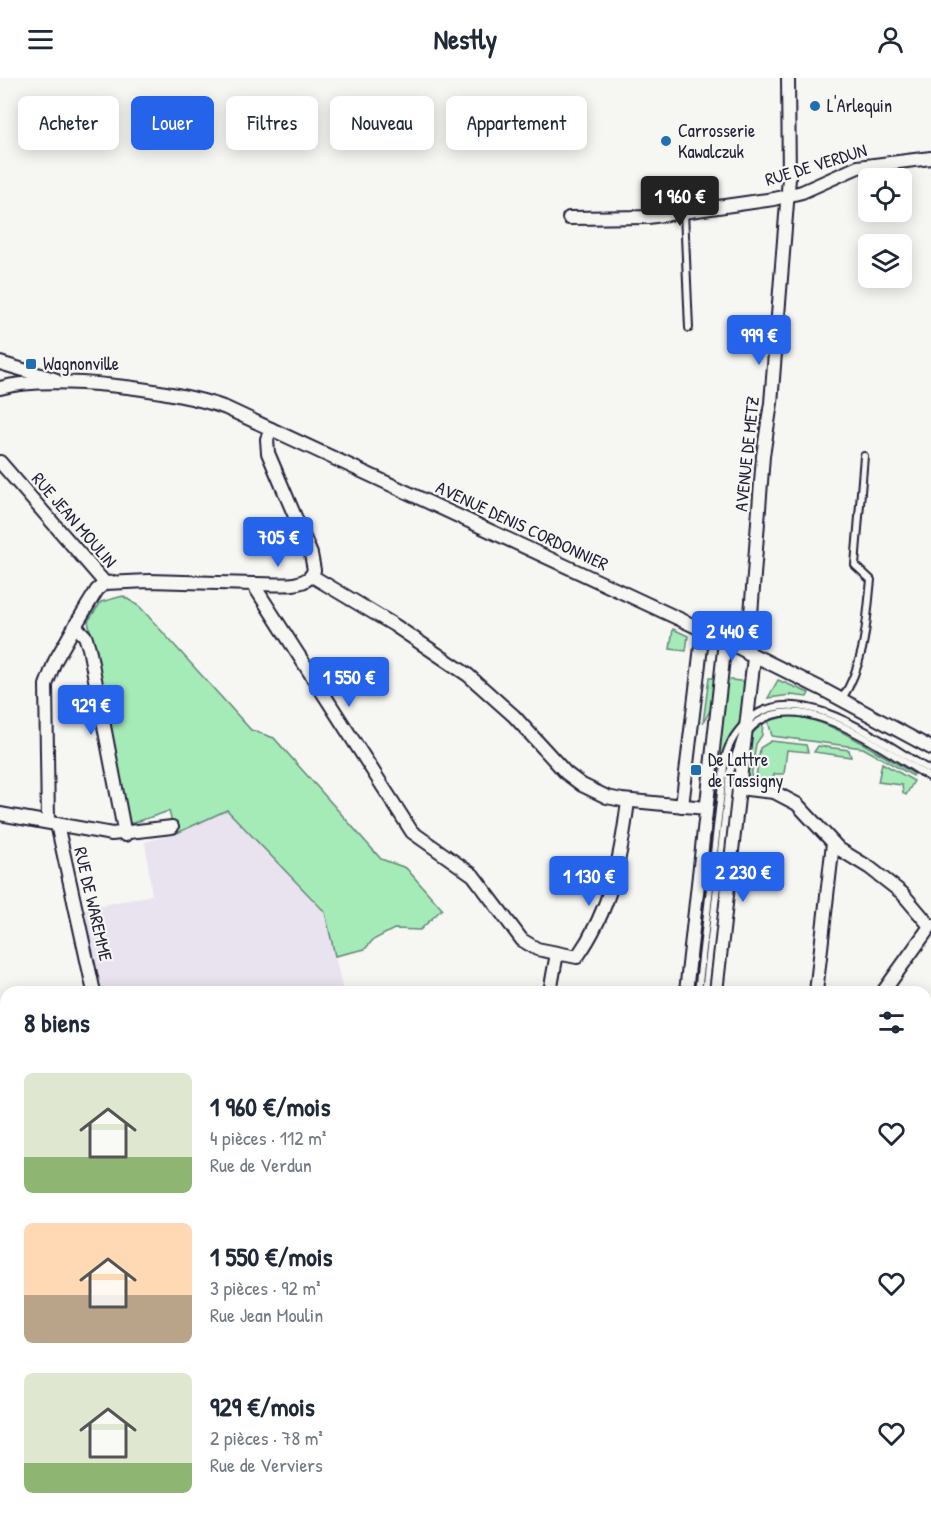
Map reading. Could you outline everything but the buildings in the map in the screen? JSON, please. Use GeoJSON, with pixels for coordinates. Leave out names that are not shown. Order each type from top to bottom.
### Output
{"type":"FeatureCollection","features":[{"type":"Feature","properties":{"kind":"street","name":"AVENUE DE METZ"},"geometry":{"type":"LineString","coordinates":[[717,986],[745,729],[762,468],[771,403],[788,196],[788,78]]}},
{"type":"Feature","properties":{"kind":"street","name":"RUE DE VERDUN"},"geometry":{"type":"LineString","coordinates":[[569,218],[636,218],[788,196],[858,167],[931,158]]}},
{"type":"Feature","properties":{"kind":"street","name":"AVENUE DENIS CORDONNIER"},"geometry":{"type":"LineString","coordinates":[[0,363],[82,384]]}},
{"type":"Feature","properties":{"kind":"street","name":"AVENUE DENIS CORDONNIER"},"geometry":{"type":"LineString","coordinates":[[0,388],[31,384],[82,384],[188,397],[226,408],[703,630],[842,699],[931,748]]}},
{"type":"Feature","properties":{"kind":"street"},"geometry":{"type":"LineString","coordinates":[[271,429],[267,439],[268,453],[311,554],[314,565],[312,576],[375,613],[468,675],[514,716],[566,773],[582,785],[607,797],[628,801],[706,808]]}},
{"type":"Feature","properties":{"kind":"street","name":"RUE JEAN MOULIN"},"geometry":{"type":"LineString","coordinates":[[0,462],[105,583],[149,581],[298,583],[312,576]]}},
{"type":"Feature","properties":{"kind":"street","name":"RUE DE WAREMME"},"geometry":{"type":"LineString","coordinates":[[93,986],[52,823],[46,685],[55,661],[75,626],[97,590],[105,583]]}},
{"type":"Feature","properties":{"kind":"street"},"geometry":{"type":"LineString","coordinates":[[253,584],[411,832],[473,875],[522,940],[537,949],[577,957],[602,915],[617,872],[628,801]]}},
{"type":"Feature","properties":{"kind":"street"},"geometry":{"type":"LineString","coordinates":[[75,626],[85,636],[89,648],[125,835]]}},
{"type":"Feature","properties":{"kind":"street"},"geometry":{"type":"LineString","coordinates":[[682,806],[703,630]]}},
{"type":"Feature","properties":{"kind":"street"},"geometry":{"type":"LineString","coordinates":[[687,986],[725,641]]}},
{"type":"Feature","properties":{"kind":"street"},"geometry":{"type":"LineString","coordinates":[[738,788],[770,791],[786,797],[805,811],[833,843],[902,893],[930,926],[887,986]]}},
{"type":"Feature","properties":{"kind":"street"},"geometry":{"type":"LineString","coordinates":[[0,814],[100,833],[125,835],[172,827]]}},
{"type":"Feature","properties":{"kind":"street"},"geometry":{"type":"LineString","coordinates":[[817,986],[833,843]]}},
{"type":"Feature","properties":{"kind":"street"},"geometry":{"type":"LineString","coordinates":[[551,986],[557,953]]}},
{"type":"Feature","properties":{"kind":"lane"},"geometry":{"type":"LineString","coordinates":[[684,212],[689,328]]}},
{"type":"Feature","properties":{"kind":"lane"},"geometry":{"type":"LineString","coordinates":[[842,699],[857,672],[862,656],[871,580],[855,565],[864,456]]}},
{"type":"Feature","properties":{"kind":"lane"},"geometry":{"type":"LineString","coordinates":[[699,986],[725,758],[730,743],[763,711],[792,705],[809,707],[850,725],[931,771]]}},
{"type":"Feature","properties":{"kind":"lane"},"geometry":{"type":"LineString","coordinates":[[706,986],[730,766],[745,729],[774,713],[792,711],[810,714],[857,735],[931,778]]}},
{"type":"Feature","properties":{"kind":"shaded area"},"geometry":{"type":"Polygon","coordinates":[[[227,810],[325,912],[342,986],[99,986],[83,909],[152,895],[145,842],[175,834],[227,810]]]}},
{"type":"Feature","properties":{"kind":"green space"},"geometry":{"type":"Polygon","coordinates":[[[123,596],[140,607],[251,730],[274,738],[381,859],[406,868],[442,909],[420,930],[394,929],[373,940],[365,949],[335,956],[325,912],[227,810],[175,834],[169,811],[130,824],[88,621],[101,602],[123,596]]]}},
{"type":"Feature","properties":{"kind":"green space"},"geometry":{"type":"Polygon","coordinates":[[[673,629],[688,636],[686,651],[670,649],[673,629]]]}},
{"type":"Feature","properties":{"kind":"green space"},"geometry":{"type":"Polygon","coordinates":[[[709,678],[715,678],[711,709],[703,723],[709,678]]]}},
{"type":"Feature","properties":{"kind":"green space"},"geometry":{"type":"Polygon","coordinates":[[[724,679],[747,682],[743,718],[730,735],[722,754],[708,875],[702,874],[724,679]]]}},
{"type":"Feature","properties":{"kind":"green space"},"geometry":{"type":"Polygon","coordinates":[[[778,680],[809,693],[807,697],[791,695],[768,698],[778,680]]]}},
{"type":"Feature","properties":{"kind":"green space"},"geometry":{"type":"Polygon","coordinates":[[[788,716],[804,718],[837,730],[914,774],[913,776],[863,748],[772,736],[768,721],[788,716]]]}},
{"type":"Feature","properties":{"kind":"green space"},"geometry":{"type":"Polygon","coordinates":[[[763,723],[762,735],[756,744],[750,784],[746,776],[751,735],[763,723]]]}},
{"type":"Feature","properties":{"kind":"green space"},"geometry":{"type":"Polygon","coordinates":[[[771,741],[806,745],[808,752],[787,750],[784,774],[774,774],[772,783],[759,781],[756,778],[760,748],[771,741]]]}},
{"type":"Feature","properties":{"kind":"green space"},"geometry":{"type":"Polygon","coordinates":[[[818,746],[849,750],[851,757],[814,752],[818,746]]]}},
{"type":"Feature","properties":{"kind":"green space"},"geometry":{"type":"Polygon","coordinates":[[[882,763],[914,781],[906,795],[903,793],[902,785],[878,782],[882,763]]]}},
{"type":"Feature","properties":{"kind":"place","name":"L'Arlequin"},"geometry":{"type":"Point","coordinates":[815,106]}},
{"type":"Feature","properties":{"kind":"place","name":"Carrosserie Kawalczuk"},"geometry":{"type":"Point","coordinates":[666,141]}},
{"type":"Feature","properties":{"kind":"place","name":"Wagnonville"},"geometry":{"type":"Point","coordinates":[31,364]}},
{"type":"Feature","properties":{"kind":"place","name":"De Lattre de Tassigny"},"geometry":{"type":"Point","coordinates":[696,770]}}]}
